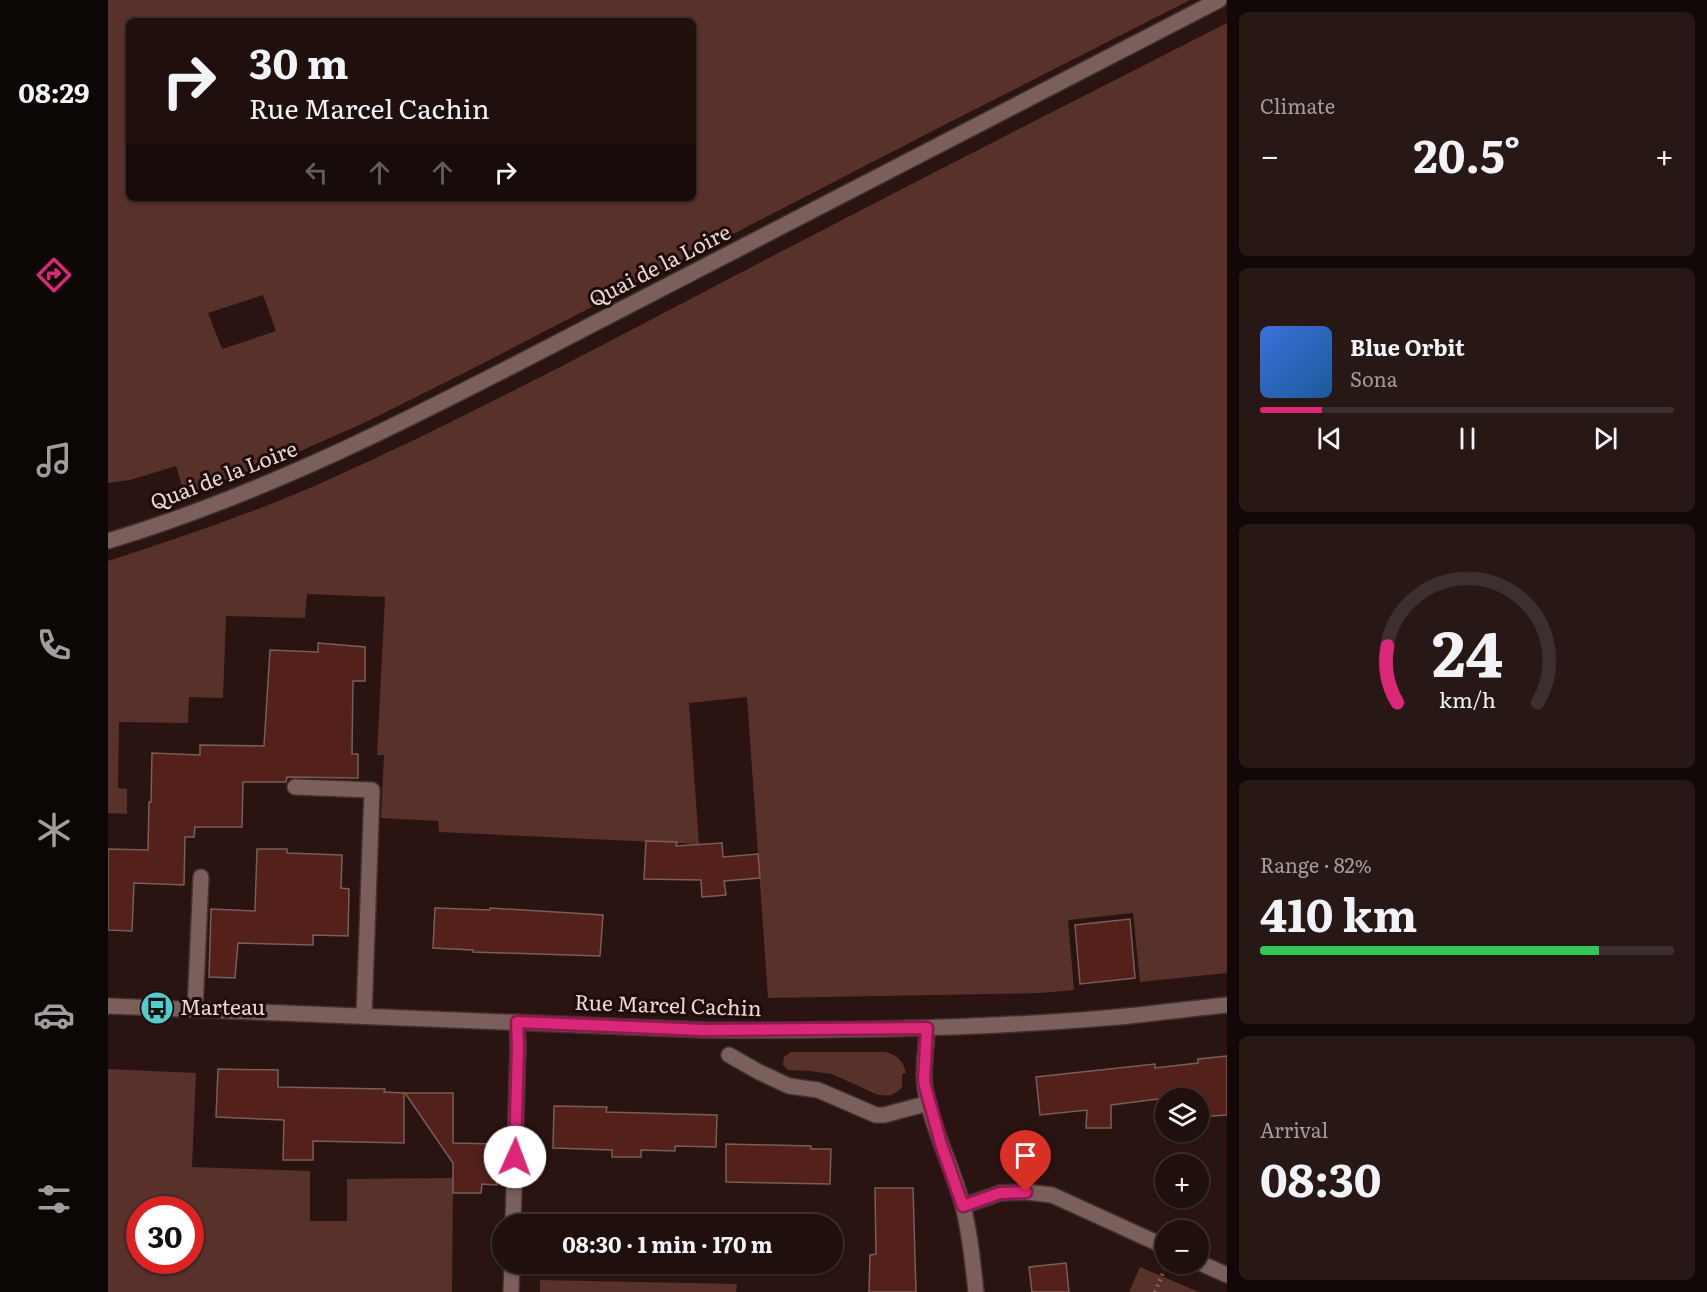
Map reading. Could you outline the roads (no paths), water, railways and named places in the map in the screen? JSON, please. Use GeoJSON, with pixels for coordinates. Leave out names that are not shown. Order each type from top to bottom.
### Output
{"type":"FeatureCollection","features":[{"type":"Feature","properties":{"kind":"street","name":"Quai de la Loire"},"geometry":{"type":"LineString","coordinates":[[108,541],[281,479],[422,412],[1219,0]]}},
{"type":"Feature","properties":{"kind":"street"},"geometry":{"type":"LineString","coordinates":[[295,787],[372,790],[364,1016]]}},
{"type":"Feature","properties":{"kind":"street"},"geometry":{"type":"LineString","coordinates":[[195,1010],[201,877]]}},
{"type":"Feature","properties":{"kind":"street","name":"Rue Marcel Cachin"},"geometry":{"type":"LineString","coordinates":[[108,1006],[704,1030],[927,1028],[1105,1018],[1227,1005]]}},
{"type":"Feature","properties":{"kind":"street"},"geometry":{"type":"LineString","coordinates":[[513,1214],[517,1022]]}},
{"type":"Feature","properties":{"kind":"street"},"geometry":{"type":"LineString","coordinates":[[927,1028],[924,1080],[929,1103],[963,1206],[974,1265],[976,1292]]}},
{"type":"Feature","properties":{"kind":"street"},"geometry":{"type":"LineString","coordinates":[[729,1055],[789,1086],[818,1090],[876,1115],[929,1103]]}},
{"type":"Feature","properties":{"kind":"street"},"geometry":{"type":"LineString","coordinates":[[963,1206],[1000,1193],[1026,1192],[1052,1195],[1155,1242]]}},
{"type":"Feature","properties":{"kind":"street"},"geometry":{"type":"LineString","coordinates":[[1209,1267],[1227,1275]]}},
{"type":"Feature","properties":{"kind":"street"},"geometry":{"type":"LineString","coordinates":[[511,1292],[512,1274]]}},
{"type":"Feature","properties":{"kind":"place","name":"Marteau"},"geometry":{"type":"Point","coordinates":[157,1008]}}]}
